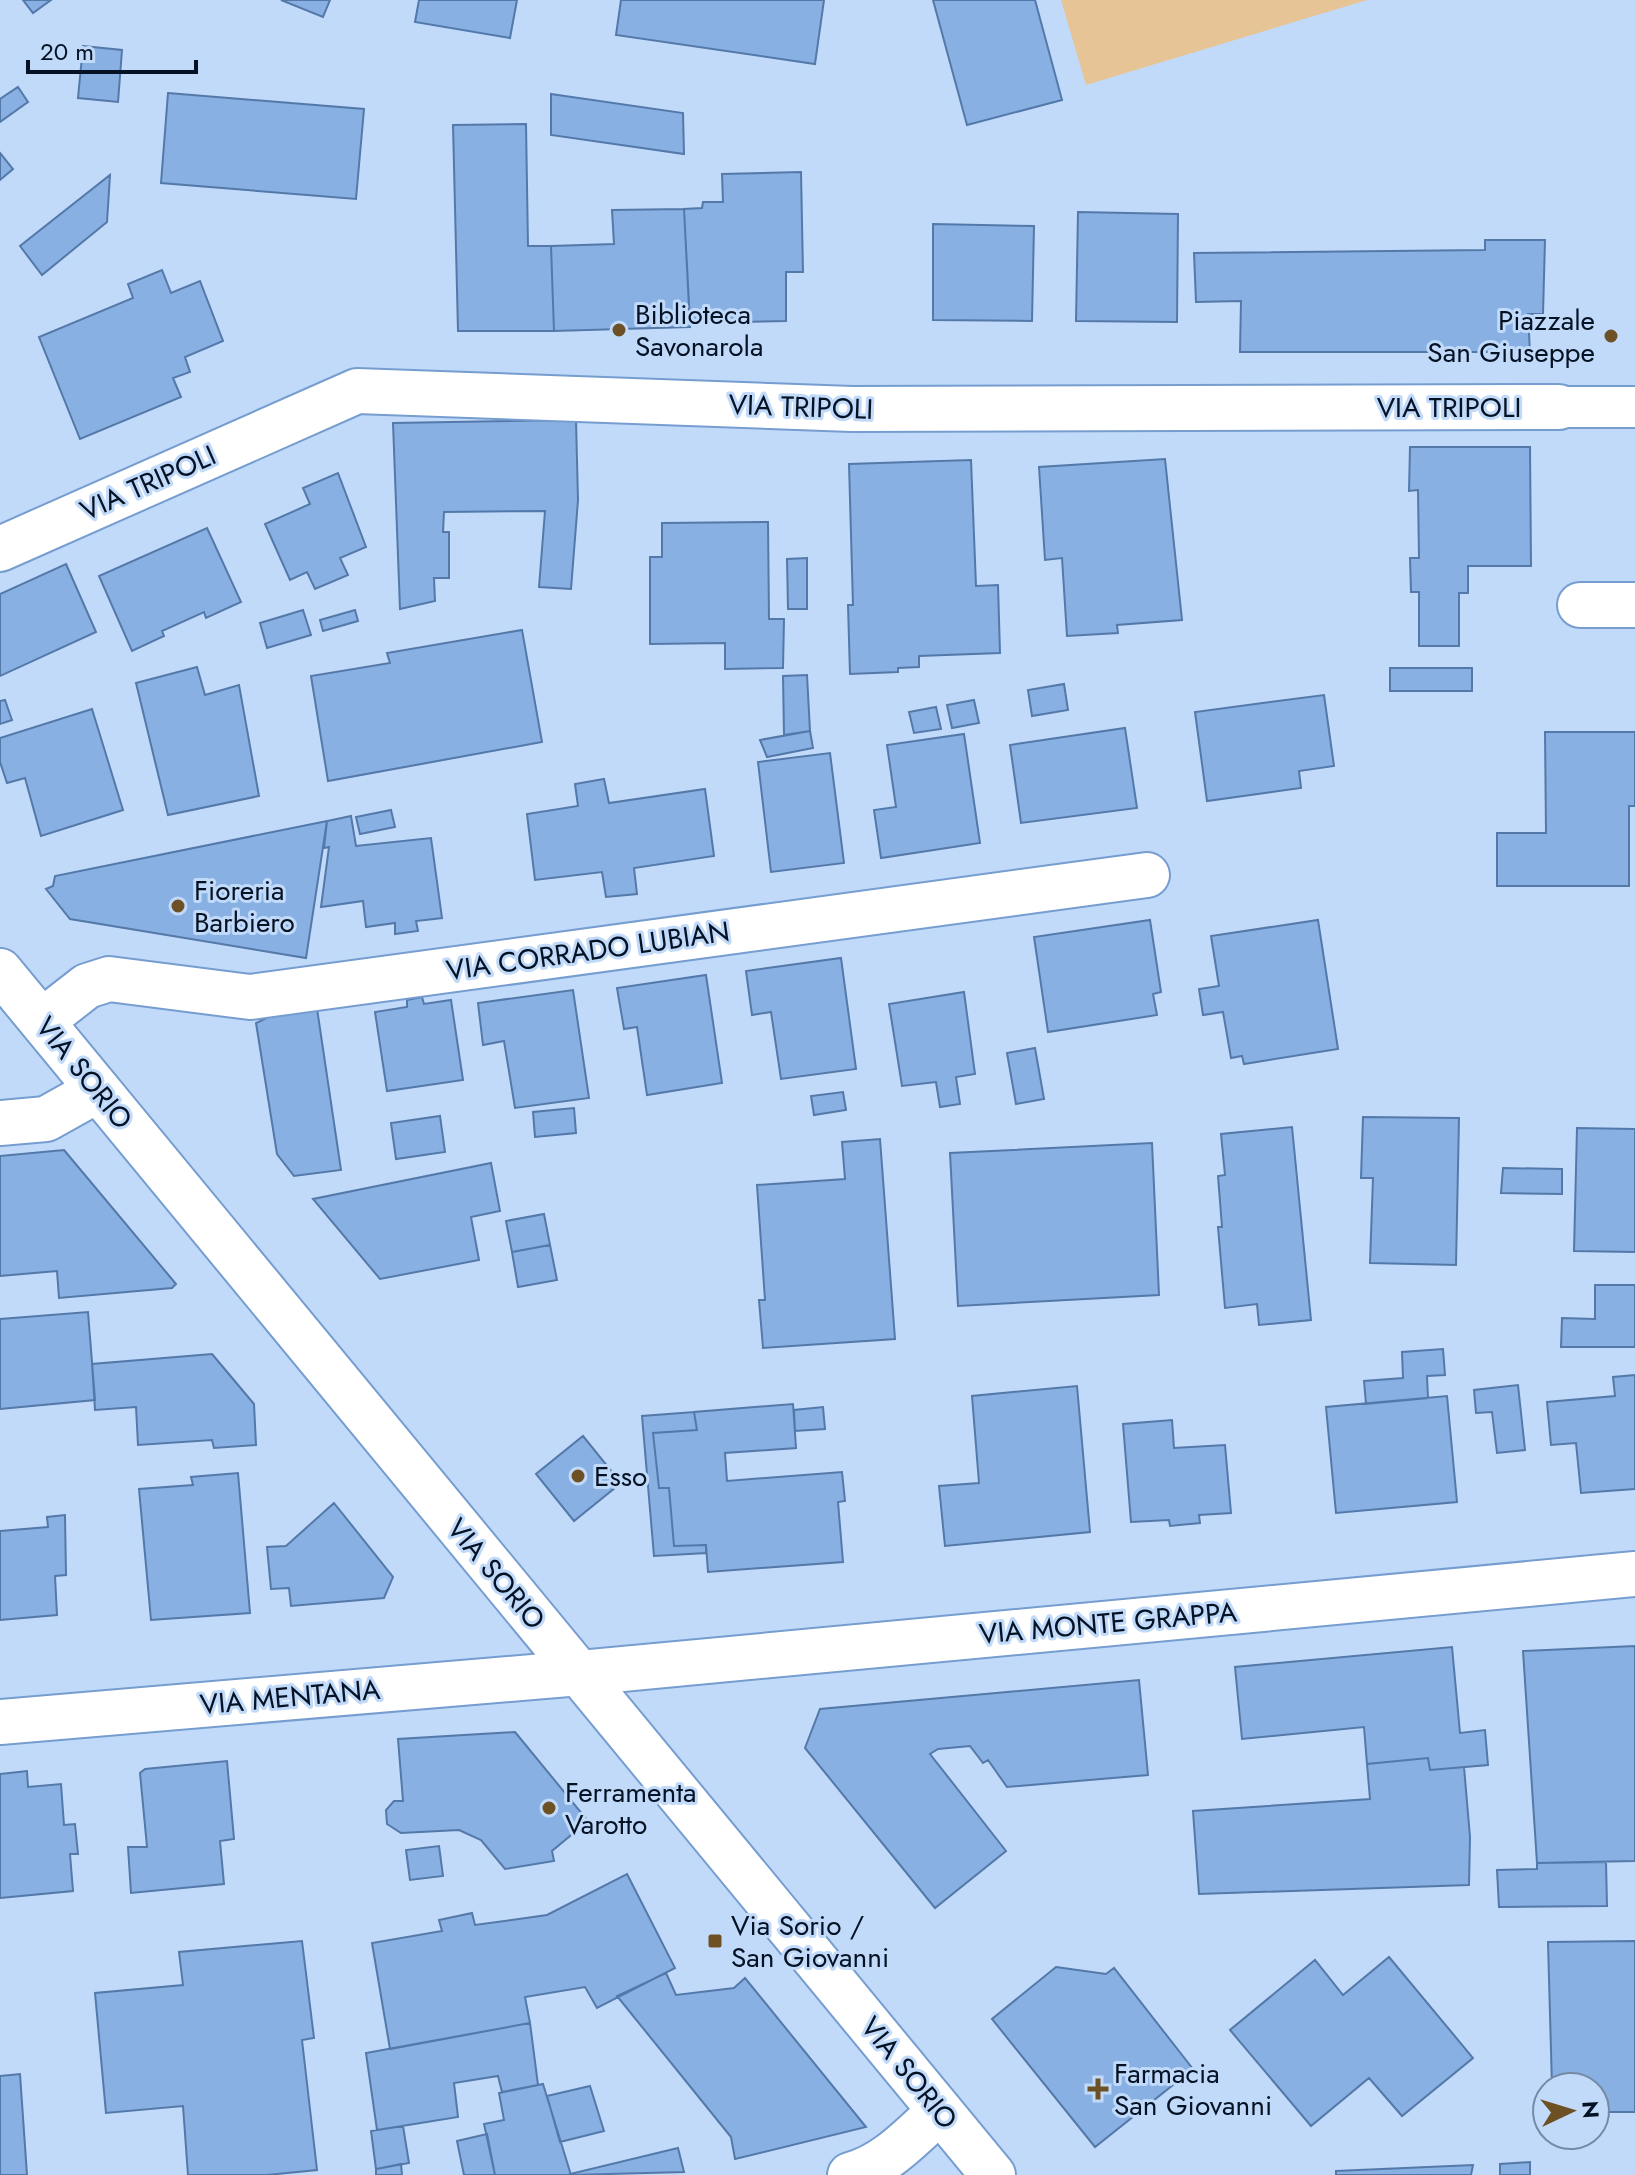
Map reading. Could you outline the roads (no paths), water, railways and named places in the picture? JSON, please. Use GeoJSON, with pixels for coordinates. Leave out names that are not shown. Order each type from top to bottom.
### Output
{"type":"FeatureCollection","features":[{"type":"Feature","properties":{"kind":"street","name":"VIA TRIPOLI"},"geometry":{"type":"LineString","coordinates":[[0,549],[357,391],[852,409],[1635,407]]}},
{"type":"Feature","properties":{"kind":"street"},"geometry":{"type":"LineString","coordinates":[[1580,605],[1635,605]]}},
{"type":"Feature","properties":{"kind":"street","name":"VIA CORRADO LUBIAN"},"geometry":{"type":"LineString","coordinates":[[42,1021],[87,986],[109,979],[250,997],[1147,875]]}},
{"type":"Feature","properties":{"kind":"street","name":"VIA SORIO"},"geometry":{"type":"LineString","coordinates":[[0,971],[478,1555],[580,1673],[993,2175]]}},
{"type":"Feature","properties":{"kind":"street"},"geometry":{"type":"LineString","coordinates":[[0,1123],[46,1119],[98,1090]]}},
{"type":"Feature","properties":{"kind":"street","name":"VIA MONTE GRAPPA"},"geometry":{"type":"LineString","coordinates":[[580,1673],[1635,1574]]}},
{"type":"Feature","properties":{"kind":"street","name":"VIA MENTANA"},"geometry":{"type":"LineString","coordinates":[[0,1722],[580,1673]]}},
{"type":"Feature","properties":{"kind":"street"},"geometry":{"type":"LineString","coordinates":[[850,2175],[869,2170],[891,2156],[940,2111]]}},
{"type":"Feature","properties":{"kind":"place","name":"Biblioteca Savonarola"},"geometry":{"type":"Point","coordinates":[619,330]}},
{"type":"Feature","properties":{"kind":"place","name":"Piazzale San Giuseppe"},"geometry":{"type":"Point","coordinates":[1611,336]}},
{"type":"Feature","properties":{"kind":"place","name":"Fioreria Barbiero"},"geometry":{"type":"Point","coordinates":[178,906]}},
{"type":"Feature","properties":{"kind":"place","name":"Esso"},"geometry":{"type":"Point","coordinates":[578,1476]}},
{"type":"Feature","properties":{"kind":"place","name":"Ferramenta Varotto"},"geometry":{"type":"Point","coordinates":[549,1808]}},
{"type":"Feature","properties":{"kind":"place","name":"Via Sorio / San Giovanni"},"geometry":{"type":"Point","coordinates":[715,1941]}},
{"type":"Feature","properties":{"kind":"place","name":"Farmacia San Giovanni"},"geometry":{"type":"Point","coordinates":[1098,2089]}}]}
